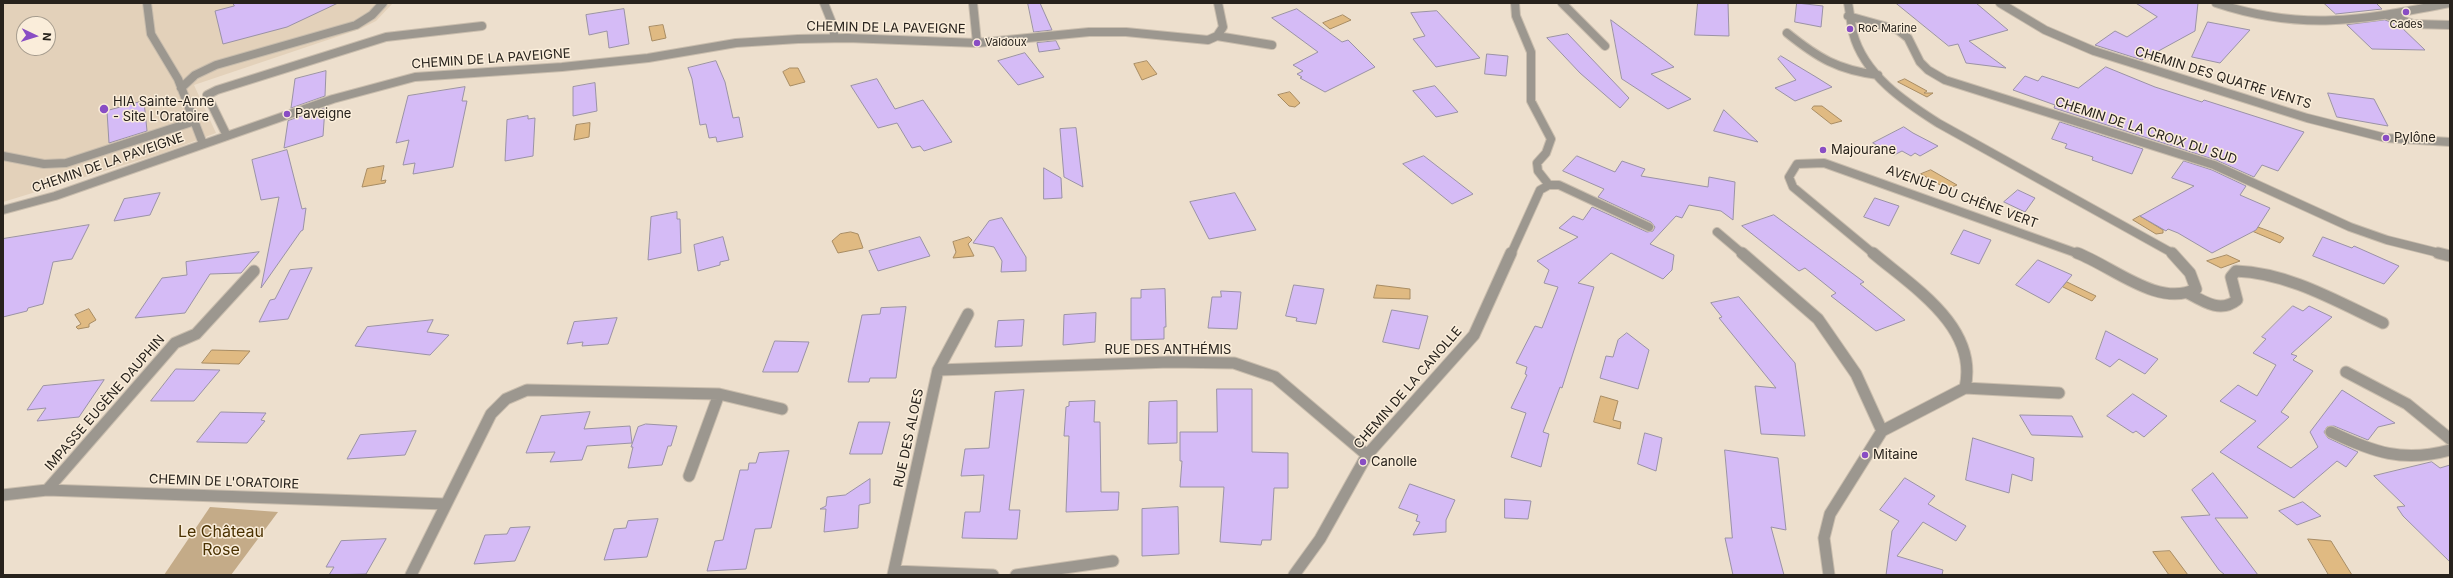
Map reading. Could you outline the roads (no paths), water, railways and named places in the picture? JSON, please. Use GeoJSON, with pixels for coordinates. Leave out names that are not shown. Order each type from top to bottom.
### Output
{"type":"FeatureCollection","features":[{"type":"Feature","properties":{"kind":"street"},"geometry":{"type":"LineString","coordinates":[[147,3],[151,34],[181,88],[203,144]]}},
{"type":"Feature","properties":{"kind":"street"},"geometry":{"type":"LineString","coordinates":[[181,88],[195,75],[216,65],[356,25],[372,15],[383,3]]}},
{"type":"Feature","properties":{"kind":"street"},"geometry":{"type":"LineString","coordinates":[[824,3],[834,28],[834,38]]}},
{"type":"Feature","properties":{"kind":"street"},"geometry":{"type":"LineString","coordinates":[[973,3],[977,43]]}},
{"type":"Feature","properties":{"kind":"street"},"geometry":{"type":"LineString","coordinates":[[1217,36],[1223,27],[1218,3]]}},
{"type":"Feature","properties":{"kind":"street"},"geometry":{"type":"LineString","coordinates":[[1515,3],[1518,22],[1531,52],[1531,101],[1550,135],[1552,144],[1548,152],[1536,163],[1538,171],[1549,185],[1559,185],[1649,226]]}},
{"type":"Feature","properties":{"kind":"street"},"geometry":{"type":"LineString","coordinates":[[1562,3],[1605,46]]}},
{"type":"Feature","properties":{"kind":"street"},"geometry":{"type":"LineString","coordinates":[[1848,3],[1850,29],[1863,57],[1898,95],[1953,132],[2014,164],[2172,253],[2186,265],[2194,278],[2196,289],[2188,293]]}},
{"type":"Feature","properties":{"kind":"street","name":"CHEMIN DES QUATRE VENTS"},"geometry":{"type":"LineString","coordinates":[[2000,3],[2045,30],[2094,51],[2307,118],[2386,138],[2450,142]]}},
{"type":"Feature","properties":{"kind":"street"},"geometry":{"type":"LineString","coordinates":[[2216,3],[2253,14],[2296,22],[2339,22],[2450,3]]}},
{"type":"Feature","properties":{"kind":"street"},"geometry":{"type":"LineString","coordinates":[[2387,15],[2413,24],[2450,25]]}},
{"type":"Feature","properties":{"kind":"street","name":"CHEMIN DE LA CROIX DU SUD"},"geometry":{"type":"LineString","coordinates":[[1848,16],[1898,30],[1908,38],[1920,62],[1928,70],[1945,80],[2214,165],[2246,178],[2351,227],[2390,240],[2450,256]]}},
{"type":"Feature","properties":{"kind":"street"},"geometry":{"type":"LineString","coordinates":[[227,136],[207,95],[217,90],[386,37],[482,26]]}},
{"type":"Feature","properties":{"kind":"street","name":"CHEMIN DE LA PAVEIGNE"},"geometry":{"type":"LineString","coordinates":[[3,210],[55,196],[333,98],[414,77],[562,67],[648,58],[736,43],[834,38],[977,43],[1089,32],[1126,32],[1201,40],[1217,36],[1272,45]]}},
{"type":"Feature","properties":{"kind":"street"},"geometry":{"type":"LineString","coordinates":[[1787,33],[1822,61],[1853,73],[1878,75]]}},
{"type":"Feature","properties":{"kind":"street"},"geometry":{"type":"LineString","coordinates":[[3,156],[44,164],[66,163],[195,121]]}},
{"type":"Feature","properties":{"kind":"street","name":"AVENUE DU CHÊNE VERT"},"geometry":{"type":"LineString","coordinates":[[1966,388],[1969,373],[1967,355],[1959,337],[1943,315],[1917,291],[1793,187],[1789,177],[1797,164],[1824,163],[2081,254],[2156,292],[2175,294],[2188,293]]}},
{"type":"Feature","properties":{"kind":"street","name":"CHEMIN DE LA CANOLLE"},"geometry":{"type":"LineString","coordinates":[[1294,575],[1320,539],[1367,455],[1474,335],[1540,190],[1549,185]]}},
{"type":"Feature","properties":{"kind":"street"},"geometry":{"type":"LineString","coordinates":[[1717,232],[1818,319],[1856,374],[1882,431]]}},
{"type":"Feature","properties":{"kind":"street"},"geometry":{"type":"LineString","coordinates":[[2188,293],[2208,304],[2221,307],[2231,306],[2237,300],[2231,277],[2236,271],[2251,270],[2275,275],[2383,323]]}},
{"type":"Feature","properties":{"kind":"street","name":"IMPASSE EUGÈNE DAUPHIN"},"geometry":{"type":"LineString","coordinates":[[47,490],[176,343],[196,334],[254,271]]}},
{"type":"Feature","properties":{"kind":"street","name":"RUE DES ALOES"},"geometry":{"type":"LineString","coordinates":[[893,573],[938,370],[968,314]]}},
{"type":"Feature","properties":{"kind":"street","name":"RUE DES ANTHÉMIS"},"geometry":{"type":"LineString","coordinates":[[938,370],[1170,362],[1234,363],[1275,377],[1367,455]]}},
{"type":"Feature","properties":{"kind":"street"},"geometry":{"type":"LineString","coordinates":[[2346,372],[2407,404],[2450,439]]}},
{"type":"Feature","properties":{"kind":"street"},"geometry":{"type":"LineString","coordinates":[[1828,575],[1824,538],[1830,514],[1860,463],[1882,431],[1966,388],[2059,393]]}},
{"type":"Feature","properties":{"kind":"street"},"geometry":{"type":"LineString","coordinates":[[411,575],[491,414],[506,399],[527,390],[719,394],[782,409]]}},
{"type":"Feature","properties":{"kind":"street"},"geometry":{"type":"LineString","coordinates":[[689,476],[719,394]]}},
{"type":"Feature","properties":{"kind":"street"},"geometry":{"type":"LineString","coordinates":[[2331,432],[2362,447],[2389,456],[2416,457],[2450,450]]}},
{"type":"Feature","properties":{"kind":"street","name":"CHEMIN DE L'ORATOIRE"},"geometry":{"type":"LineString","coordinates":[[3,495],[26,491],[47,490],[445,504]]}},
{"type":"Feature","properties":{"kind":"street"},"geometry":{"type":"LineString","coordinates":[[1016,575],[1113,561]]}},
{"type":"Feature","properties":{"kind":"street"},"geometry":{"type":"LineString","coordinates":[[893,573],[993,575]]}},
{"type":"Feature","properties":{"kind":"place","name":"Cades"},"geometry":{"type":"Point","coordinates":[2406,12]}},
{"type":"Feature","properties":{"kind":"place","name":"Roc Marine"},"geometry":{"type":"Point","coordinates":[1850,29]}},
{"type":"Feature","properties":{"kind":"place","name":"Valdoux"},"geometry":{"type":"Point","coordinates":[977,43]}},
{"type":"Feature","properties":{"kind":"place","name":"HIA Sainte-Anne - Site L'Oratoire"},"geometry":{"type":"Point","coordinates":[104,109]}},
{"type":"Feature","properties":{"kind":"place","name":"Paveigne"},"geometry":{"type":"Point","coordinates":[287,114]}},
{"type":"Feature","properties":{"kind":"place","name":"Pylône"},"geometry":{"type":"Point","coordinates":[2386,138]}},
{"type":"Feature","properties":{"kind":"place","name":"Majourane"},"geometry":{"type":"Point","coordinates":[1823,150]}},
{"type":"Feature","properties":{"kind":"place","name":"Mitaine"},"geometry":{"type":"Point","coordinates":[1865,455]}},
{"type":"Feature","properties":{"kind":"place","name":"Canolle"},"geometry":{"type":"Point","coordinates":[1363,462]}},
{"type":"Feature","properties":{"kind":"park label","name":"Le Château Rose"},"geometry":{"type":"Point","coordinates":[221,541]}}]}
